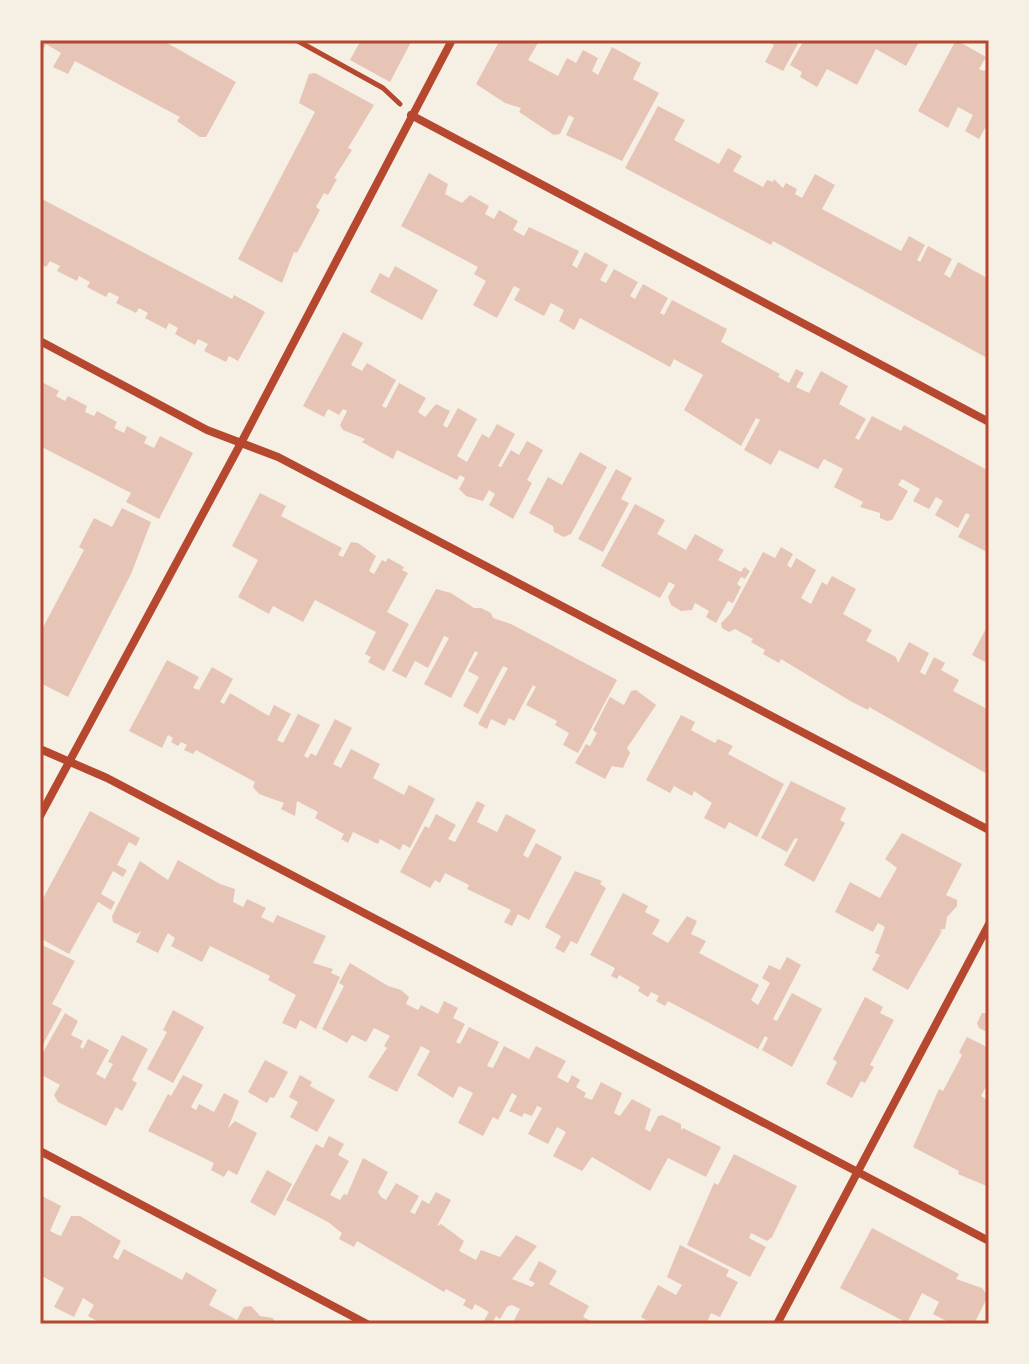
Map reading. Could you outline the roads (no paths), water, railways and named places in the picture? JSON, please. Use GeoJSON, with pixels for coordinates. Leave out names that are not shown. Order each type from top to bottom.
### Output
{"type":"FeatureCollection","features":[{"type":"Feature","properties":{"kind":"street"},"geometry":{"type":"LineString","coordinates":[[40,816],[241,443],[452,40]]}},
{"type":"Feature","properties":{"kind":"street"},"geometry":{"type":"LineString","coordinates":[[411,115],[989,422]]}},
{"type":"Feature","properties":{"kind":"street"},"geometry":{"type":"LineString","coordinates":[[40,341],[207,430],[278,457],[989,830]]}},
{"type":"Feature","properties":{"kind":"street"},"geometry":{"type":"LineString","coordinates":[[40,749],[107,778],[989,1241]]}},
{"type":"Feature","properties":{"kind":"street"},"geometry":{"type":"LineString","coordinates":[[777,1324],[989,924]]}},
{"type":"Feature","properties":{"kind":"street"},"geometry":{"type":"LineString","coordinates":[[40,1151],[367,1324]]}}]}
